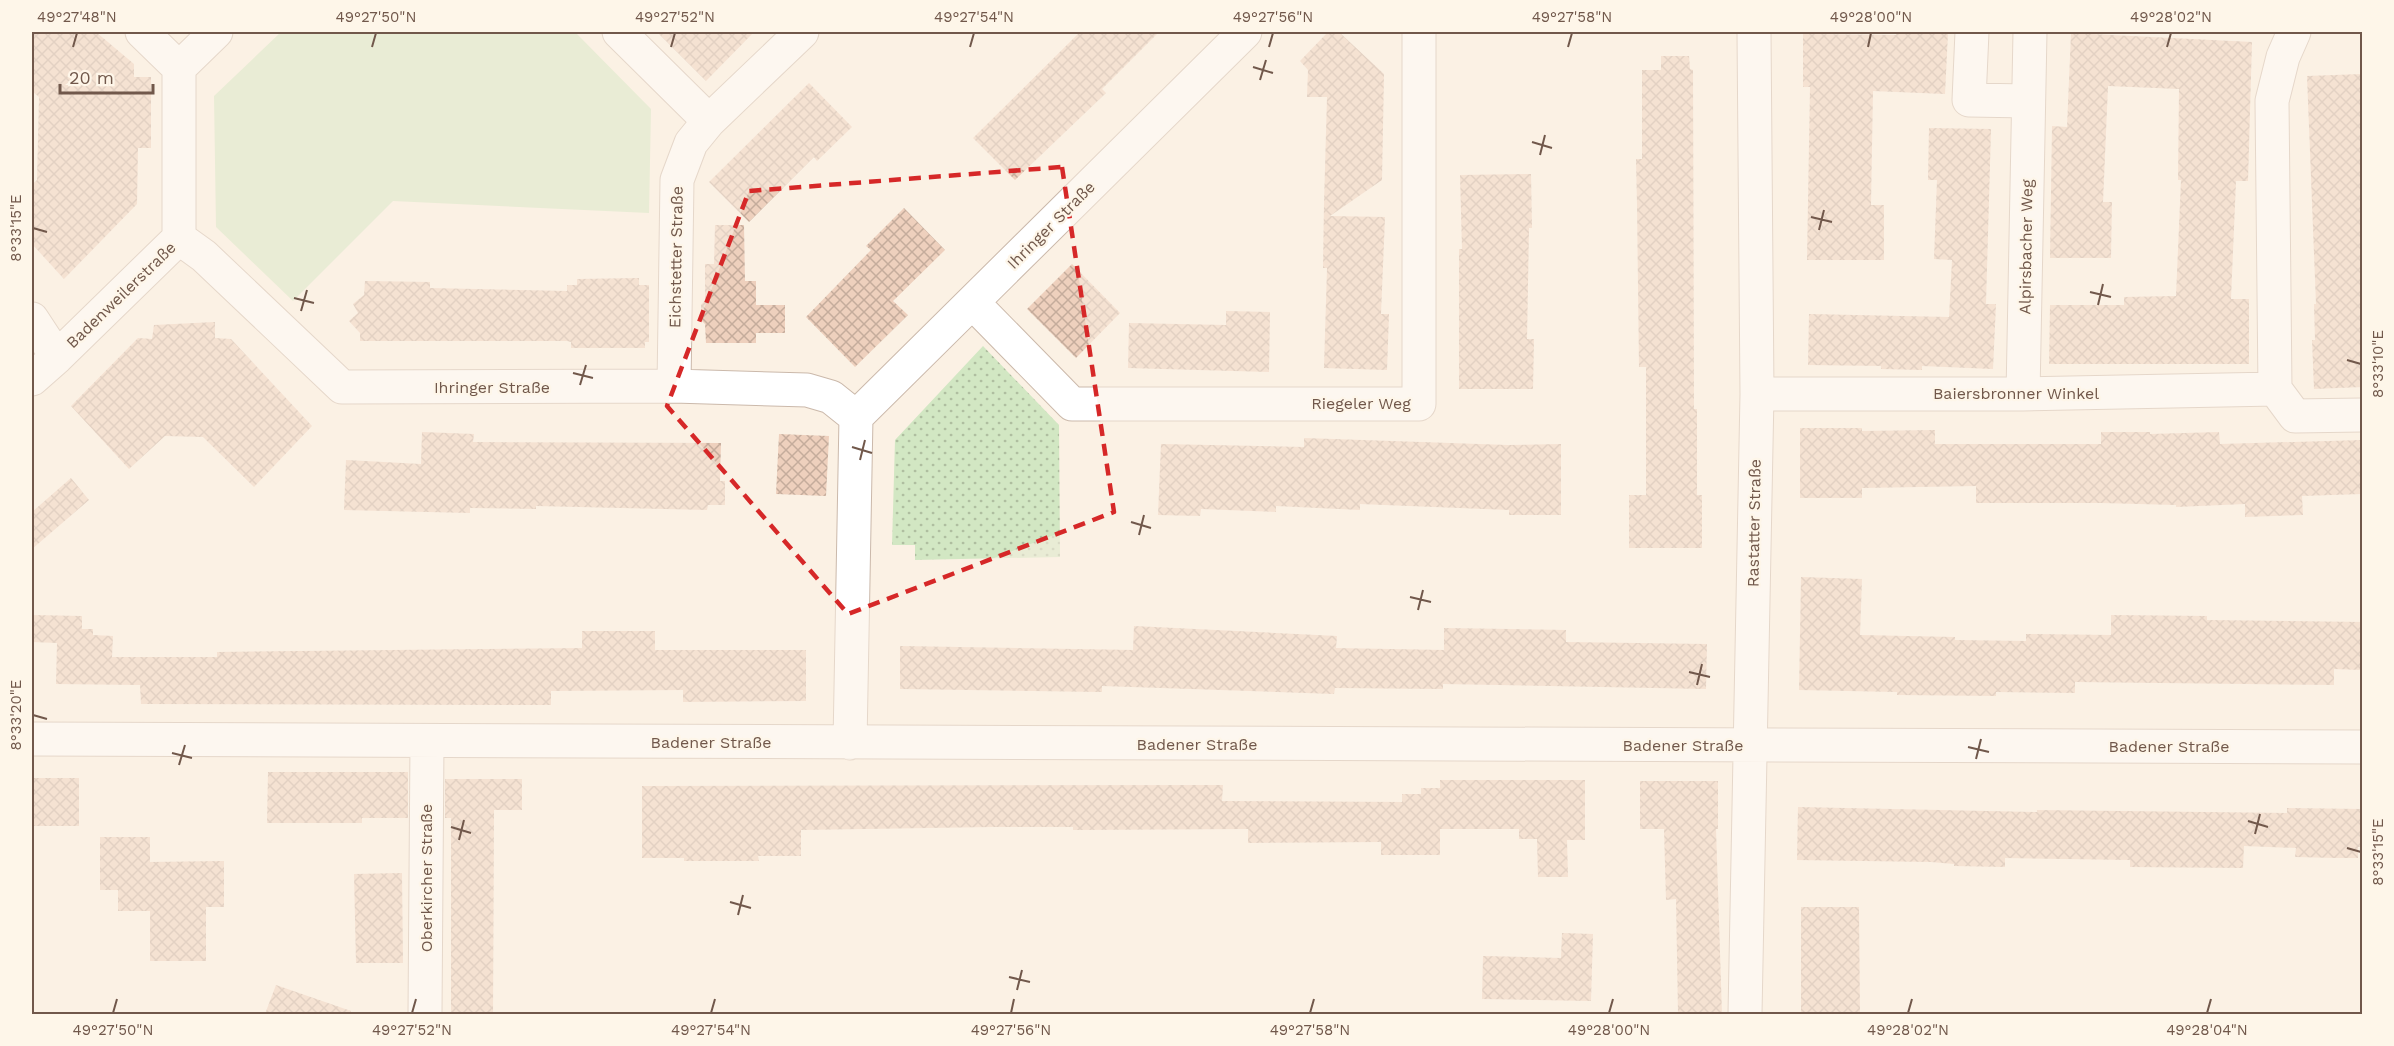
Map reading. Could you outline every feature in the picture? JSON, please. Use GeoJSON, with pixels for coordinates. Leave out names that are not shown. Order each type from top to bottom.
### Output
{"type":"FeatureCollection","features":[{"type":"Feature","properties":{"kind":"street"},"geometry":{"type":"LineString","coordinates":[[142,32],[179,68],[216,32]]}},
{"type":"Feature","properties":{"kind":"street"},"geometry":{"type":"LineString","coordinates":[[619,32],[709,121]]}},
{"type":"Feature","properties":{"kind":"street","name":"Eichstetter Straße"},"geometry":{"type":"LineString","coordinates":[[674,386],[677,180],[691,143],[709,121],[802,32]]}},
{"type":"Feature","properties":{"kind":"street","name":"Ihringer Straße"},"geometry":{"type":"LineString","coordinates":[[179,238],[204,256],[342,387],[674,386],[807,390],[831,397],[856,417],[1245,32]]}},
{"type":"Feature","properties":{"kind":"street","name":"Riegeler Weg"},"geometry":{"type":"LineString","coordinates":[[973,303],[1072,404],[1419,404],[1419,32]]}},
{"type":"Feature","properties":{"kind":"street","name":"Rastatter Straße"},"geometry":{"type":"LineString","coordinates":[[1745,1014],[1757,394],[1754,32]]}},
{"type":"Feature","properties":{"kind":"street"},"geometry":{"type":"LineString","coordinates":[[1972,32],[1969,100],[2028,100]]}},
{"type":"Feature","properties":{"kind":"street","name":"Alpirsbacher Weg"},"geometry":{"type":"LineString","coordinates":[[2023,394],[2030,32]]}},
{"type":"Feature","properties":{"kind":"street"},"geometry":{"type":"LineString","coordinates":[[2294,32],[2283,57],[2272,101],[2275,389],[2295,416],[2362,416]]}},
{"type":"Feature","properties":{"kind":"street","name":"Badenweilerstraße"},"geometry":{"type":"LineString","coordinates":[[32,379],[179,238],[179,68]]}},
{"type":"Feature","properties":{"kind":"street"},"geometry":{"type":"LineString","coordinates":[[32,319],[57,357]]}},
{"type":"Feature","properties":{"kind":"street","name":"Baiersbronner Winkel"},"geometry":{"type":"LineString","coordinates":[[1757,394],[2023,394],[2275,389]]}},
{"type":"Feature","properties":{"kind":"street"},"geometry":{"type":"LineString","coordinates":[[850,742],[856,417]]}},
{"type":"Feature","properties":{"kind":"street","name":"Badener Straße"},"geometry":{"type":"LineString","coordinates":[[32,739],[2362,747]]}},
{"type":"Feature","properties":{"kind":"street","name":"Oberkircher Straße"},"geometry":{"type":"LineString","coordinates":[[426,1014],[427,741]]}},
{"type":"Feature","properties":{"kind":"highlighted area"},"geometry":{"type":"Polygon","coordinates":[[[1062,167],[1114,512],[848,614],[667,406],[749,191],[1062,167]]]}},
{"type":"Feature","properties":{"kind":"green space"},"geometry":{"type":"Polygon","coordinates":[[[281,32],[575,32],[651,109],[649,213],[393,201],[293,301],[216,227],[214,96],[281,32]]]}},
{"type":"Feature","properties":{"kind":"green space"},"geometry":{"type":"Polygon","coordinates":[[[983,346],[1059,425],[1060,557],[915,560],[915,545],[892,545],[895,440],[983,346]]]}},
{"type":"Feature","properties":{"kind":"building"},"geometry":{"type":"Polygon","coordinates":[[[32,32],[96,32],[134,64],[134,77],[151,77],[151,148],[138,148],[137,204],[64,279],[32,244],[32,185],[37,180],[39,97],[32,91],[32,32]]]}},
{"type":"Feature","properties":{"kind":"building"},"geometry":{"type":"Polygon","coordinates":[[[657,32],[754,32],[706,81],[657,32]]]}},
{"type":"Feature","properties":{"kind":"building"},"geometry":{"type":"Polygon","coordinates":[[[1080,32],[1159,32],[1102,89],[1106,93],[1015,180],[973,138],[1080,32]]]}},
{"type":"Feature","properties":{"kind":"building"},"geometry":{"type":"Polygon","coordinates":[[[1328,32],[1339,32],[1384,74],[1382,180],[1330,216],[1385,217],[1381,314],[1389,314],[1387,370],[1324,368],[1327,268],[1323,268],[1327,97],[1307,97],[1308,70],[1300,61],[1328,32]]]}},
{"type":"Feature","properties":{"kind":"building"},"geometry":{"type":"Polygon","coordinates":[[[1896,32],[1948,33],[1945,94],[1873,91],[1871,205],[1884,205],[1884,260],[1807,260],[1810,87],[1803,87],[1803,34],[1896,35],[1896,32]]]}},
{"type":"Feature","properties":{"kind":"building"},"geometry":{"type":"Polygon","coordinates":[[[2071,33],[2252,42],[2248,181],[2236,181],[2231,299],[2249,299],[2249,364],[2049,364],[2050,305],[2124,305],[2124,297],[2176,296],[2181,180],[2178,180],[2179,89],[2108,86],[2103,202],[2112,202],[2111,258],[2050,258],[2052,126],[2067,127],[2071,33]]]}},
{"type":"Feature","properties":{"kind":"building"},"geometry":{"type":"Polygon","coordinates":[[[1661,56],[1689,56],[1690,69],[1693,70],[1694,409],[1697,409],[1697,495],[1702,495],[1702,548],[1629,548],[1629,495],[1646,495],[1646,367],[1639,367],[1636,159],[1642,159],[1642,70],[1661,70],[1661,56]]]}},
{"type":"Feature","properties":{"kind":"building"},"geometry":{"type":"Polygon","coordinates":[[[2362,74],[2362,387],[2314,389],[2312,340],[2315,340],[2314,304],[2316,304],[2307,76],[2362,74]]]}},
{"type":"Feature","properties":{"kind":"building"},"geometry":{"type":"Polygon","coordinates":[[[809,83],[852,127],[817,161],[814,157],[749,222],[709,182],[809,83]]]}},
{"type":"Feature","properties":{"kind":"building"},"geometry":{"type":"Polygon","coordinates":[[[1929,128],[1991,129],[1986,304],[1996,304],[1993,369],[1922,366],[1922,370],[1881,369],[1881,366],[1808,365],[1809,314],[1949,317],[1952,260],[1934,259],[1937,180],[1928,180],[1929,128]]]}},
{"type":"Feature","properties":{"kind":"building"},"geometry":{"type":"Polygon","coordinates":[[[1531,174],[1532,228],[1529,228],[1527,339],[1534,339],[1533,389],[1459,389],[1459,249],[1462,249],[1460,175],[1531,174]]]}},
{"type":"Feature","properties":{"kind":"building"},"geometry":{"type":"Polygon","coordinates":[[[904,208],[945,250],[893,301],[908,315],[855,367],[806,317],[871,250],[866,246],[904,208]]]}},
{"type":"Feature","properties":{"kind":"building"},"geometry":{"type":"Polygon","coordinates":[[[715,225],[744,225],[745,281],[756,281],[756,305],[785,305],[785,333],[756,333],[756,343],[706,343],[705,324],[701,320],[701,305],[705,300],[705,264],[714,264],[715,225]]]}},
{"type":"Feature","properties":{"kind":"building"},"geometry":{"type":"Polygon","coordinates":[[[1072,264],[1120,313],[1076,358],[1027,309],[1072,264]]]}},
{"type":"Feature","properties":{"kind":"building"},"geometry":{"type":"Polygon","coordinates":[[[639,278],[639,285],[649,285],[649,342],[645,342],[645,348],[571,348],[571,342],[567,341],[360,341],[360,333],[349,321],[358,313],[353,304],[364,295],[365,281],[430,282],[430,288],[567,291],[567,285],[577,285],[577,279],[639,278]]]}},
{"type":"Feature","properties":{"kind":"building"},"geometry":{"type":"Polygon","coordinates":[[[1226,311],[1270,312],[1269,372],[1128,368],[1129,323],[1226,325],[1226,311]]]}},
{"type":"Feature","properties":{"kind":"building"},"geometry":{"type":"Polygon","coordinates":[[[215,322],[215,338],[231,339],[312,426],[254,487],[203,437],[165,436],[129,469],[71,406],[138,338],[152,339],[154,325],[215,322]]]}},
{"type":"Feature","properties":{"kind":"building"},"geometry":{"type":"Polygon","coordinates":[[[1800,428],[1862,428],[1862,431],[1935,430],[1935,444],[2101,444],[2101,432],[2150,432],[2150,434],[2219,432],[2220,444],[2362,440],[2362,494],[2302,496],[2303,515],[2245,517],[2245,504],[2176,507],[2176,505],[2101,503],[1976,503],[1976,486],[1862,488],[1862,498],[1800,498],[1800,428]]]}},
{"type":"Feature","properties":{"kind":"building"},"geometry":{"type":"Polygon","coordinates":[[[422,432],[474,434],[473,442],[721,443],[720,481],[725,481],[725,505],[708,505],[707,510],[536,506],[536,509],[470,508],[470,513],[344,510],[346,460],[421,464],[422,432]]]}},
{"type":"Feature","properties":{"kind":"building"},"geometry":{"type":"Polygon","coordinates":[[[779,434],[829,436],[826,496],[776,494],[779,434]]]}},
{"type":"Feature","properties":{"kind":"building"},"geometry":{"type":"Polygon","coordinates":[[[1304,438],[1508,445],[1561,444],[1561,515],[1509,515],[1509,510],[1360,504],[1360,510],[1276,506],[1276,512],[1201,509],[1200,516],[1158,515],[1161,444],[1304,447],[1304,438]]]}},
{"type":"Feature","properties":{"kind":"building"},"geometry":{"type":"Polygon","coordinates":[[[71,478],[89,500],[32,549],[32,512],[71,478]]]}},
{"type":"Feature","properties":{"kind":"building"},"geometry":{"type":"Polygon","coordinates":[[[1801,577],[1862,579],[1860,635],[2026,641],[2026,634],[2111,635],[2111,615],[2207,616],[2207,620],[2362,622],[2362,670],[2334,669],[2334,685],[2075,682],[2075,693],[1996,692],[1996,696],[1897,695],[1897,692],[1799,690],[1801,577]]]}},
{"type":"Feature","properties":{"kind":"building"},"geometry":{"type":"Polygon","coordinates":[[[32,615],[82,616],[82,629],[93,629],[93,635],[113,636],[112,657],[217,657],[217,652],[582,648],[582,631],[655,631],[655,650],[806,650],[806,701],[683,702],[683,690],[551,691],[551,705],[141,704],[140,685],[56,684],[57,643],[32,642],[32,615]]]}},
{"type":"Feature","properties":{"kind":"building"},"geometry":{"type":"Polygon","coordinates":[[[1134,626],[1337,636],[1336,648],[1444,650],[1444,628],[1566,630],[1566,642],[1707,644],[1706,689],[1443,684],[1443,689],[1335,688],[1334,694],[1102,686],[1102,692],[900,689],[900,646],[1133,650],[1134,626]]]}},
{"type":"Feature","properties":{"kind":"building"},"geometry":{"type":"Polygon","coordinates":[[[268,772],[408,772],[408,818],[362,818],[362,823],[267,823],[268,772]]]}},
{"type":"Feature","properties":{"kind":"building"},"geometry":{"type":"Polygon","coordinates":[[[32,778],[79,778],[79,826],[32,826],[32,778]]]}},
{"type":"Feature","properties":{"kind":"building"},"geometry":{"type":"Polygon","coordinates":[[[445,779],[522,779],[522,810],[494,810],[493,1014],[451,1014],[451,818],[445,818],[445,779]]]}},
{"type":"Feature","properties":{"kind":"building"},"geometry":{"type":"Polygon","coordinates":[[[1440,780],[1585,780],[1585,840],[1567,840],[1568,877],[1538,877],[1537,839],[1519,839],[1519,829],[1440,829],[1440,855],[1381,855],[1381,842],[1248,843],[1248,829],[1073,830],[1073,827],[992,827],[801,830],[801,856],[758,856],[759,861],[684,861],[684,858],[642,858],[642,786],[1223,785],[1222,801],[1402,802],[1402,794],[1421,794],[1421,788],[1440,788],[1440,780]]]}},
{"type":"Feature","properties":{"kind":"building"},"geometry":{"type":"Polygon","coordinates":[[[1640,781],[1718,781],[1718,829],[1716,829],[1722,1014],[1678,1014],[1676,899],[1666,900],[1664,829],[1640,829],[1640,781]]]}},
{"type":"Feature","properties":{"kind":"building"},"geometry":{"type":"Polygon","coordinates":[[[1798,807],[2037,812],[2037,810],[2287,813],[2287,808],[2362,809],[2362,847],[2358,847],[2358,858],[2335,858],[2295,857],[2296,848],[2244,846],[2243,868],[2130,867],[2130,860],[2005,858],[2005,867],[1954,866],[1954,864],[1931,862],[1797,860],[1798,807]]]}},
{"type":"Feature","properties":{"kind":"building"},"geometry":{"type":"Polygon","coordinates":[[[100,837],[150,837],[150,862],[224,861],[224,907],[206,907],[206,961],[150,961],[150,911],[118,911],[118,890],[100,890],[100,837]]]}},
{"type":"Feature","properties":{"kind":"building"},"geometry":{"type":"Polygon","coordinates":[[[402,873],[403,963],[356,963],[354,874],[402,873]]]}},
{"type":"Feature","properties":{"kind":"building"},"geometry":{"type":"Polygon","coordinates":[[[1801,907],[1859,907],[1860,1014],[1801,1014],[1801,907]]]}},
{"type":"Feature","properties":{"kind":"building"},"geometry":{"type":"Polygon","coordinates":[[[1562,933],[1593,934],[1591,1001],[1482,999],[1483,956],[1561,958],[1562,933]]]}},
{"type":"Feature","properties":{"kind":"building"},"geometry":{"type":"Polygon","coordinates":[[[276,985],[351,1011],[350,1014],[265,1014],[276,985]]]}}]}
